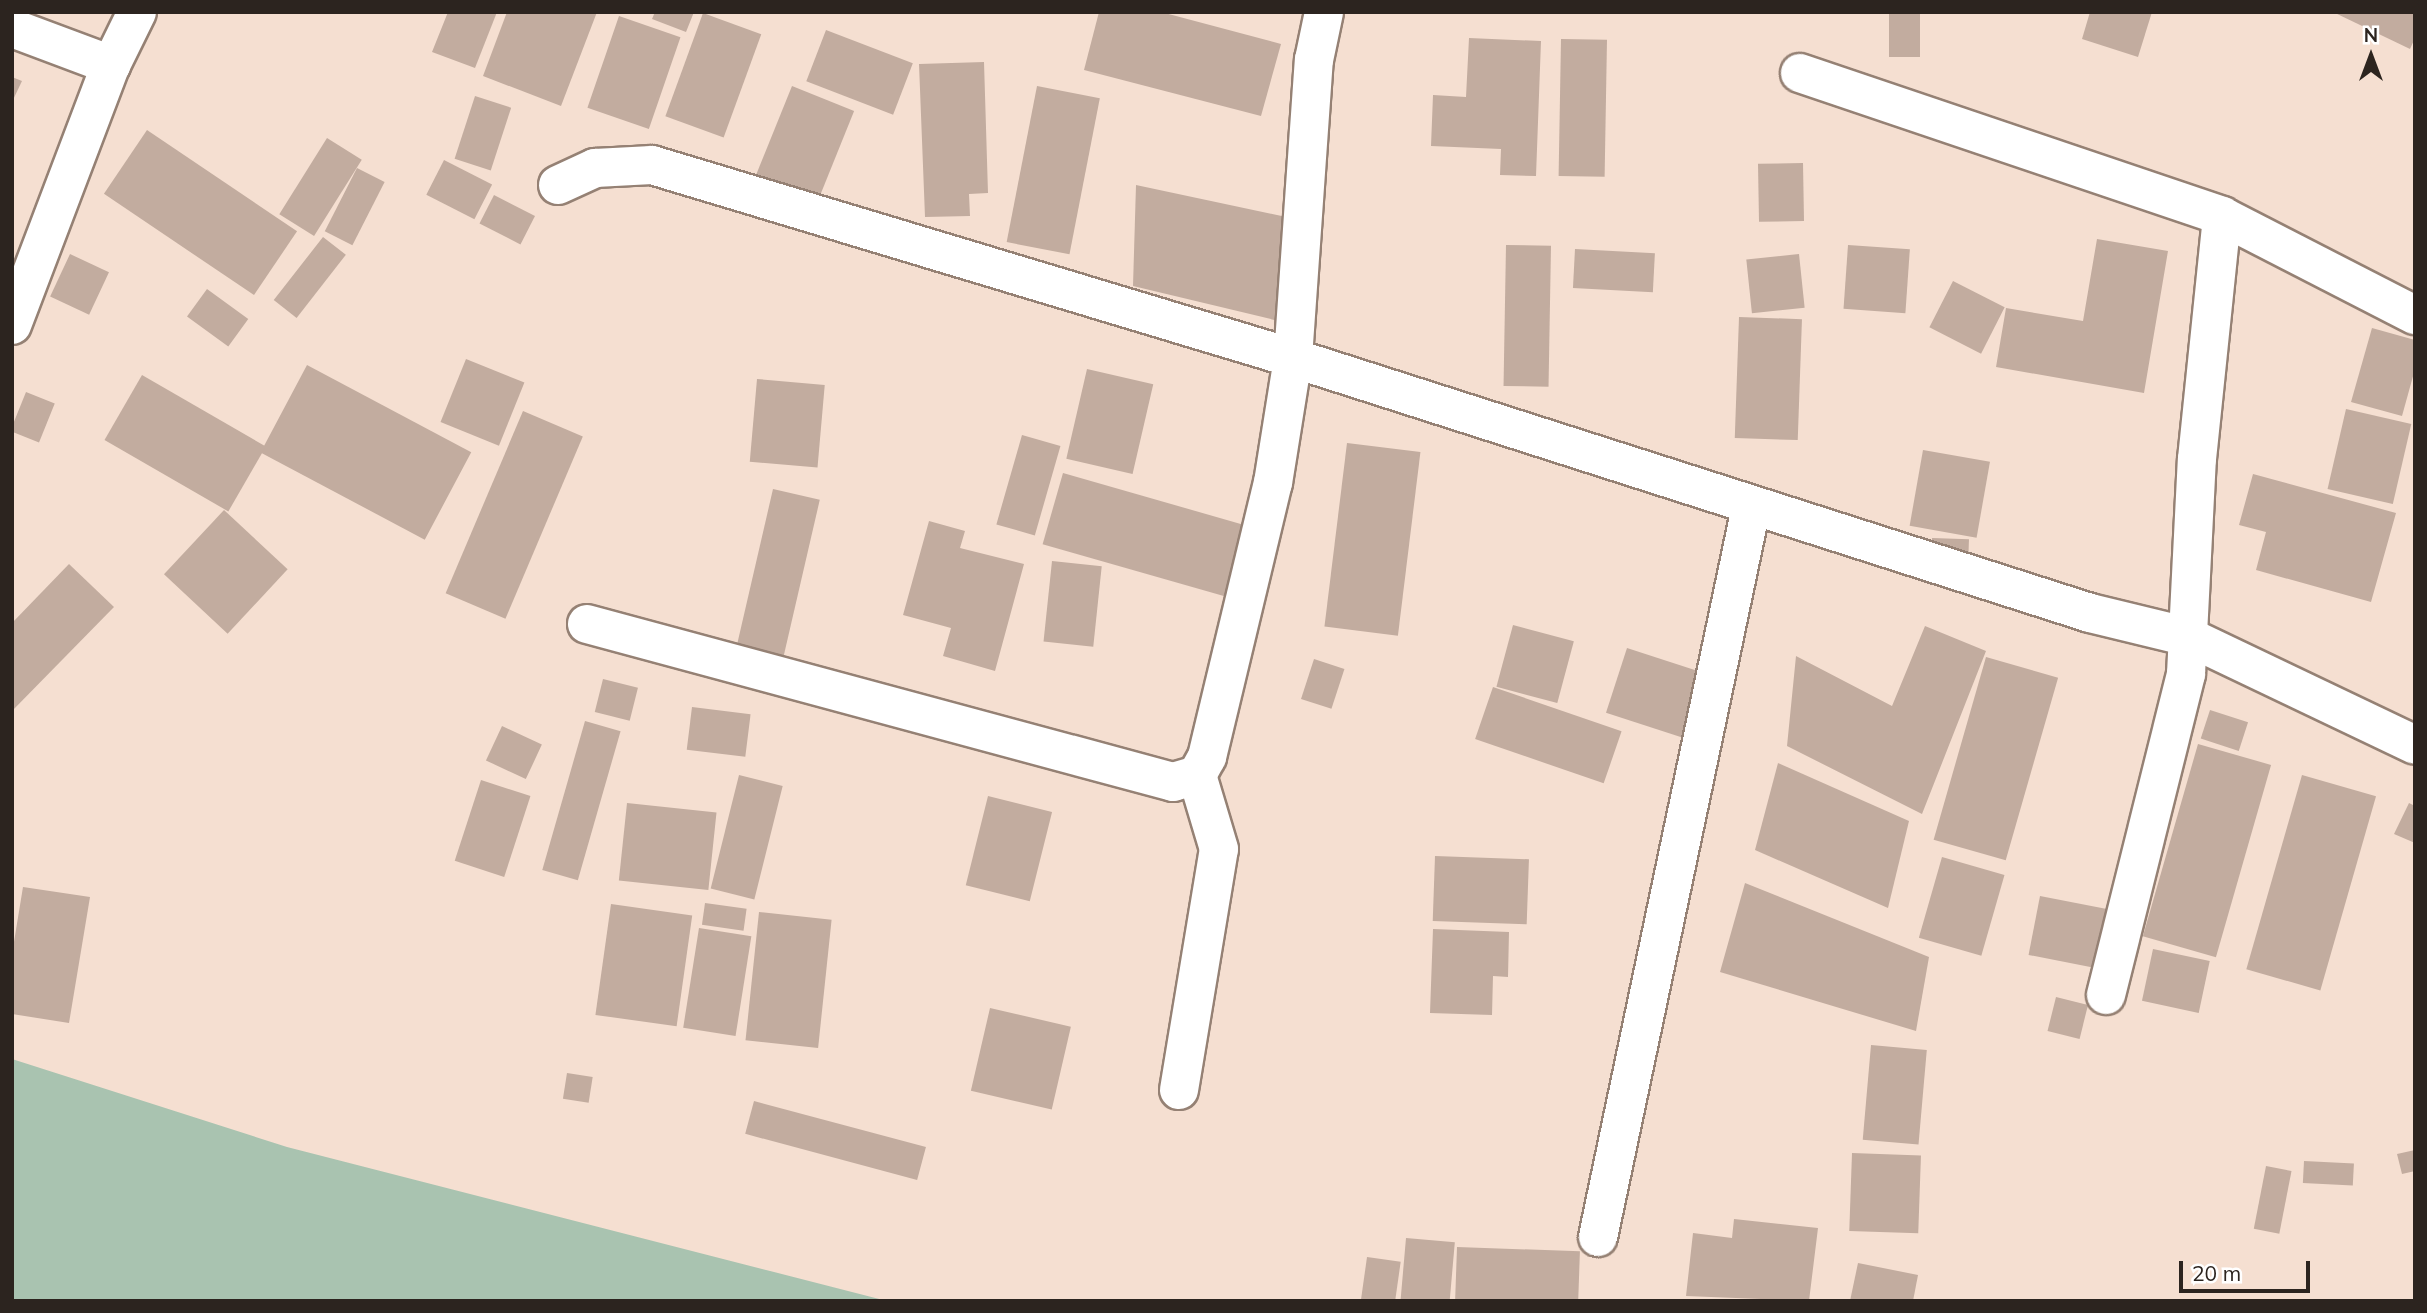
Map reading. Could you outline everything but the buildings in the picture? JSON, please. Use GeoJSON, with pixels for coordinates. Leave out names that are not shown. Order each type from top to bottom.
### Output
{"type":"FeatureCollection","features":[{"type":"Feature","properties":{"kind":"street"},"geometry":{"type":"LineString","coordinates":[[12,325],[111,65],[137,12]]}},
{"type":"Feature","properties":{"kind":"street"},"geometry":{"type":"LineString","coordinates":[[587,624],[1173,782],[1197,775],[1207,757],[1273,483],[1293,358],[1314,60],[1324,12]]}},
{"type":"Feature","properties":{"kind":"street"},"geometry":{"type":"LineString","coordinates":[[12,28],[111,65]]}},
{"type":"Feature","properties":{"kind":"street"},"geometry":{"type":"LineString","coordinates":[[1800,73],[2222,216],[2415,315]]}},
{"type":"Feature","properties":{"kind":"street"},"geometry":{"type":"LineString","coordinates":[[558,185],[595,167],[652,165],[710,187],[1293,358],[1751,508],[2090,613],[2189,637],[2415,746]]}},
{"type":"Feature","properties":{"kind":"street"},"geometry":{"type":"LineString","coordinates":[[2106,995],[2186,674],[2207,338],[2222,216]]}},
{"type":"Feature","properties":{"kind":"street"},"geometry":{"type":"LineString","coordinates":[[1598,1237],[1751,508]]}},
{"type":"Feature","properties":{"kind":"street"},"geometry":{"type":"LineString","coordinates":[[1179,1090],[1219,849],[1197,775]]}},
{"type":"Feature","properties":{"kind":"green space"},"geometry":{"type":"Polygon","coordinates":[[[12,1059],[287,1147],[887,1301],[12,1301],[12,1059]]]}}]}
